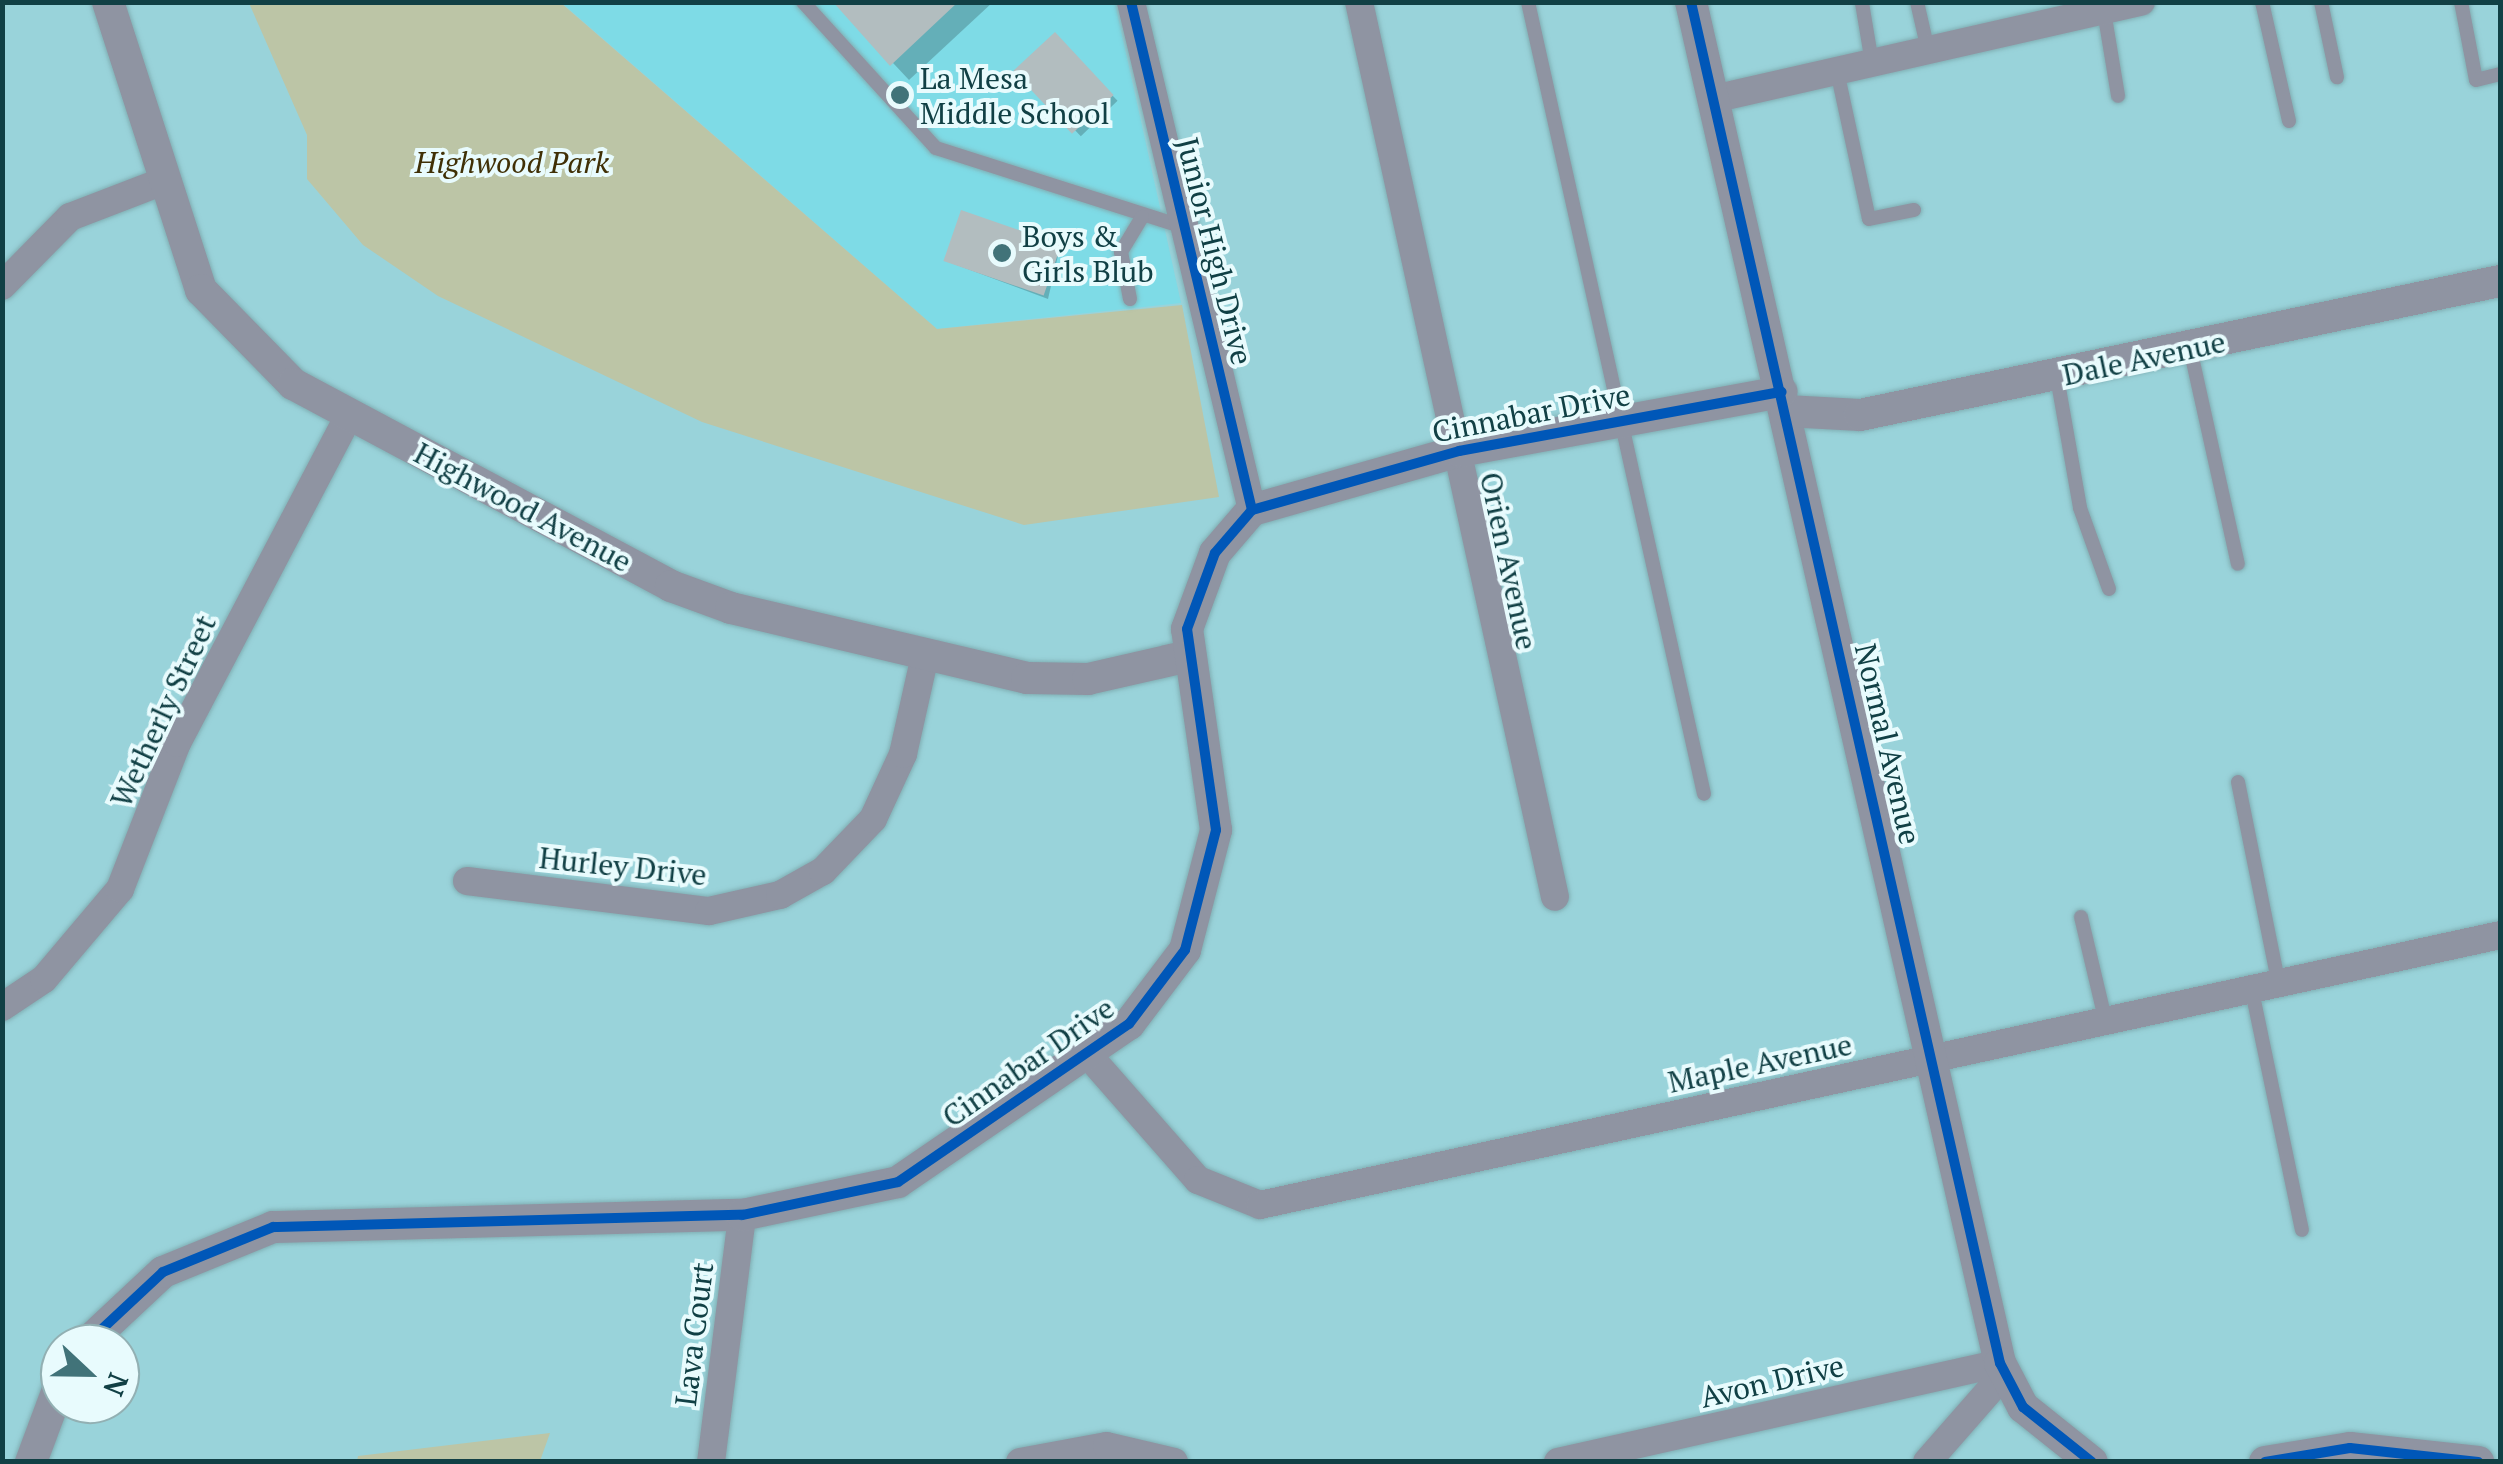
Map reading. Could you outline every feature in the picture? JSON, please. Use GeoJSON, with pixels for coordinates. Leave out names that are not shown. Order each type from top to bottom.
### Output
{"type":"FeatureCollection","features":[{"type":"Feature","properties":{"kind":"street","name":"Highwood Avenue"},"geometry":{"type":"LineString","coordinates":[[108,2],[201,290],[227,326],[292,384],[671,586],[924,660],[1088,679],[1184,657]]}},
{"type":"Feature","properties":{"kind":"street","name":"Junior High Drive"},"geometry":{"type":"LineString","coordinates":[[1130,2],[1252,510]]}},
{"type":"Feature","properties":{"kind":"street","name":"Orien Avenue"},"geometry":{"type":"LineString","coordinates":[[1358,2],[1554,897]]}},
{"type":"Feature","properties":{"kind":"street","name":"Normal Avenue"},"geometry":{"type":"LineString","coordinates":[[1692,2],[2003,1368],[2023,1407],[2092,1462]]}},
{"type":"Feature","properties":{"kind":"street"},"geometry":{"type":"LineString","coordinates":[[1713,99],[2096,9],[2141,2]]}},
{"type":"Feature","properties":{"kind":"street"},"geometry":{"type":"LineString","coordinates":[[2,286],[70,217],[164,181]]}},
{"type":"Feature","properties":{"kind":"street","name":"Dale Avenue"},"geometry":{"type":"LineString","coordinates":[[1784,401],[1860,415],[2057,377],[2500,281]]}},
{"type":"Feature","properties":{"kind":"street","name":"Cinnabar Drive"},"geometry":{"type":"LineString","coordinates":[[107,1324],[163,1272],[273,1226],[742,1215],[898,1182],[1089,1056],[1168,977],[1207,892],[1216,799],[1184,657],[1203,576],[1252,510],[1459,450],[1620,420],[1784,401]]}},
{"type":"Feature","properties":{"kind":"street","name":"Wetherly Street"},"geometry":{"type":"LineString","coordinates":[[2,1007],[56,967],[120,889],[177,743],[348,414]]}},
{"type":"Feature","properties":{"kind":"street","name":"Hurley Drive"},"geometry":{"type":"LineString","coordinates":[[468,881],[708,911],[780,895],[822,871],[873,819],[903,754],[924,660]]}},
{"type":"Feature","properties":{"kind":"street","name":"Maple Avenue"},"geometry":{"type":"LineString","coordinates":[[1089,1056],[1198,1180],[1260,1205],[2106,1024],[2500,935]]}},
{"type":"Feature","properties":{"kind":"street","name":"Lava Court"},"geometry":{"type":"LineString","coordinates":[[711,1462],[742,1215]]}},
{"type":"Feature","properties":{"kind":"street"},"geometry":{"type":"LineString","coordinates":[[1927,1462],[2003,1368]]}},
{"type":"Feature","properties":{"kind":"street","name":"Avon Drive"},"geometry":{"type":"LineString","coordinates":[[1558,1462],[2003,1368]]}},
{"type":"Feature","properties":{"kind":"street"},"geometry":{"type":"LineString","coordinates":[[31,1462],[45,1424]]}},
{"type":"Feature","properties":{"kind":"street"},"geometry":{"type":"LineString","coordinates":[[1020,1462],[1107,1446],[1174,1462]]}},
{"type":"Feature","properties":{"kind":"street"},"geometry":{"type":"LineString","coordinates":[[2265,1462],[2350,1448],[2478,1462]]}},
{"type":"Feature","properties":{"kind":"lane"},"geometry":{"type":"LineString","coordinates":[[804,2],[936,148],[1142,217],[1181,226]]}},
{"type":"Feature","properties":{"kind":"lane"},"geometry":{"type":"LineString","coordinates":[[1528,2],[1704,794]]}},
{"type":"Feature","properties":{"kind":"lane"},"geometry":{"type":"LineString","coordinates":[[1917,2],[1928,50]]}},
{"type":"Feature","properties":{"kind":"lane"},"geometry":{"type":"LineString","coordinates":[[2262,2],[2289,121]]}},
{"type":"Feature","properties":{"kind":"lane"},"geometry":{"type":"LineString","coordinates":[[2321,2],[2337,77]]}},
{"type":"Feature","properties":{"kind":"lane"},"geometry":{"type":"LineString","coordinates":[[2461,2],[2476,80],[2500,74]]}},
{"type":"Feature","properties":{"kind":"lane"},"geometry":{"type":"LineString","coordinates":[[1862,3],[1872,63]]}},
{"type":"Feature","properties":{"kind":"lane"},"geometry":{"type":"LineString","coordinates":[[2096,9],[2118,96]]}},
{"type":"Feature","properties":{"kind":"lane"},"geometry":{"type":"LineString","coordinates":[[1836,71],[1869,219],[1914,210]]}},
{"type":"Feature","properties":{"kind":"lane"},"geometry":{"type":"LineString","coordinates":[[1130,299],[1121,252],[1142,217]]}},
{"type":"Feature","properties":{"kind":"lane"},"geometry":{"type":"LineString","coordinates":[[2190,348],[2238,564]]}},
{"type":"Feature","properties":{"kind":"lane"},"geometry":{"type":"LineString","coordinates":[[2057,377],[2080,508],[2109,589]]}},
{"type":"Feature","properties":{"kind":"lane"},"geometry":{"type":"LineString","coordinates":[[2238,782],[2302,1230]]}},
{"type":"Feature","properties":{"kind":"lane"},"geometry":{"type":"LineString","coordinates":[[2081,917],[2106,1024]]}},
{"type":"Feature","properties":{"kind":"shaded area","name":"La Mesa Middle School"},"geometry":{"type":"Polygon","coordinates":[[[562,3],[1115,3],[1181,303],[937,329],[562,3]]]}},
{"type":"Feature","properties":{"kind":"green space","name":"Highwood Park"},"geometry":{"type":"Polygon","coordinates":[[[249,3],[561,3],[937,329],[1182,305],[1219,497],[1024,525],[702,422],[438,296],[363,245],[307,179],[307,135],[249,3]]]}},
{"type":"Feature","properties":{"kind":"green space"},"geometry":{"type":"Polygon","coordinates":[[[550,1433],[540,1461],[357,1461],[358,1456],[550,1433]]]}},
{"type":"Feature","properties":{"kind":"building"},"geometry":{"type":"Polygon","coordinates":[[[833,2],[958,2],[890,66],[833,2]]]}},
{"type":"Feature","properties":{"kind":"building"},"geometry":{"type":"Polygon","coordinates":[[[1055,32],[1114,95],[1072,134],[1013,71],[1055,32]]]}},
{"type":"Feature","properties":{"kind":"building","name":"Boys & Girls Blub"},"geometry":{"type":"Polygon","coordinates":[[[961,210],[1061,245],[1044,296],[943,261],[961,210]]]}},
{"type":"Feature","properties":{"kind":"cycle path"},"geometry":{"type":"LineString","coordinates":[[1131,2],[1252,510]]}},
{"type":"Feature","properties":{"kind":"cycle path"},"geometry":{"type":"LineString","coordinates":[[1691,2],[2000,1363],[2023,1407],[2092,1462]]}},
{"type":"Feature","properties":{"kind":"cycle path"},"geometry":{"type":"LineString","coordinates":[[107,1324],[163,1272],[273,1227],[742,1215],[898,1182],[1129,1024],[1185,950],[1216,830],[1187,629],[1215,553],[1252,510],[1459,451],[1782,392]]}},
{"type":"Feature","properties":{"kind":"cycle path"},"geometry":{"type":"LineString","coordinates":[[2265,1462],[2350,1448],[2478,1462]]}},
{"type":"Feature","properties":{"kind":"place","name":"La Mesa Middle School"},"geometry":{"type":"Point","coordinates":[900,95]}},
{"type":"Feature","properties":{"kind":"place","name":"Boys & Girls Blub"},"geometry":{"type":"Point","coordinates":[1002,253]}}]}
